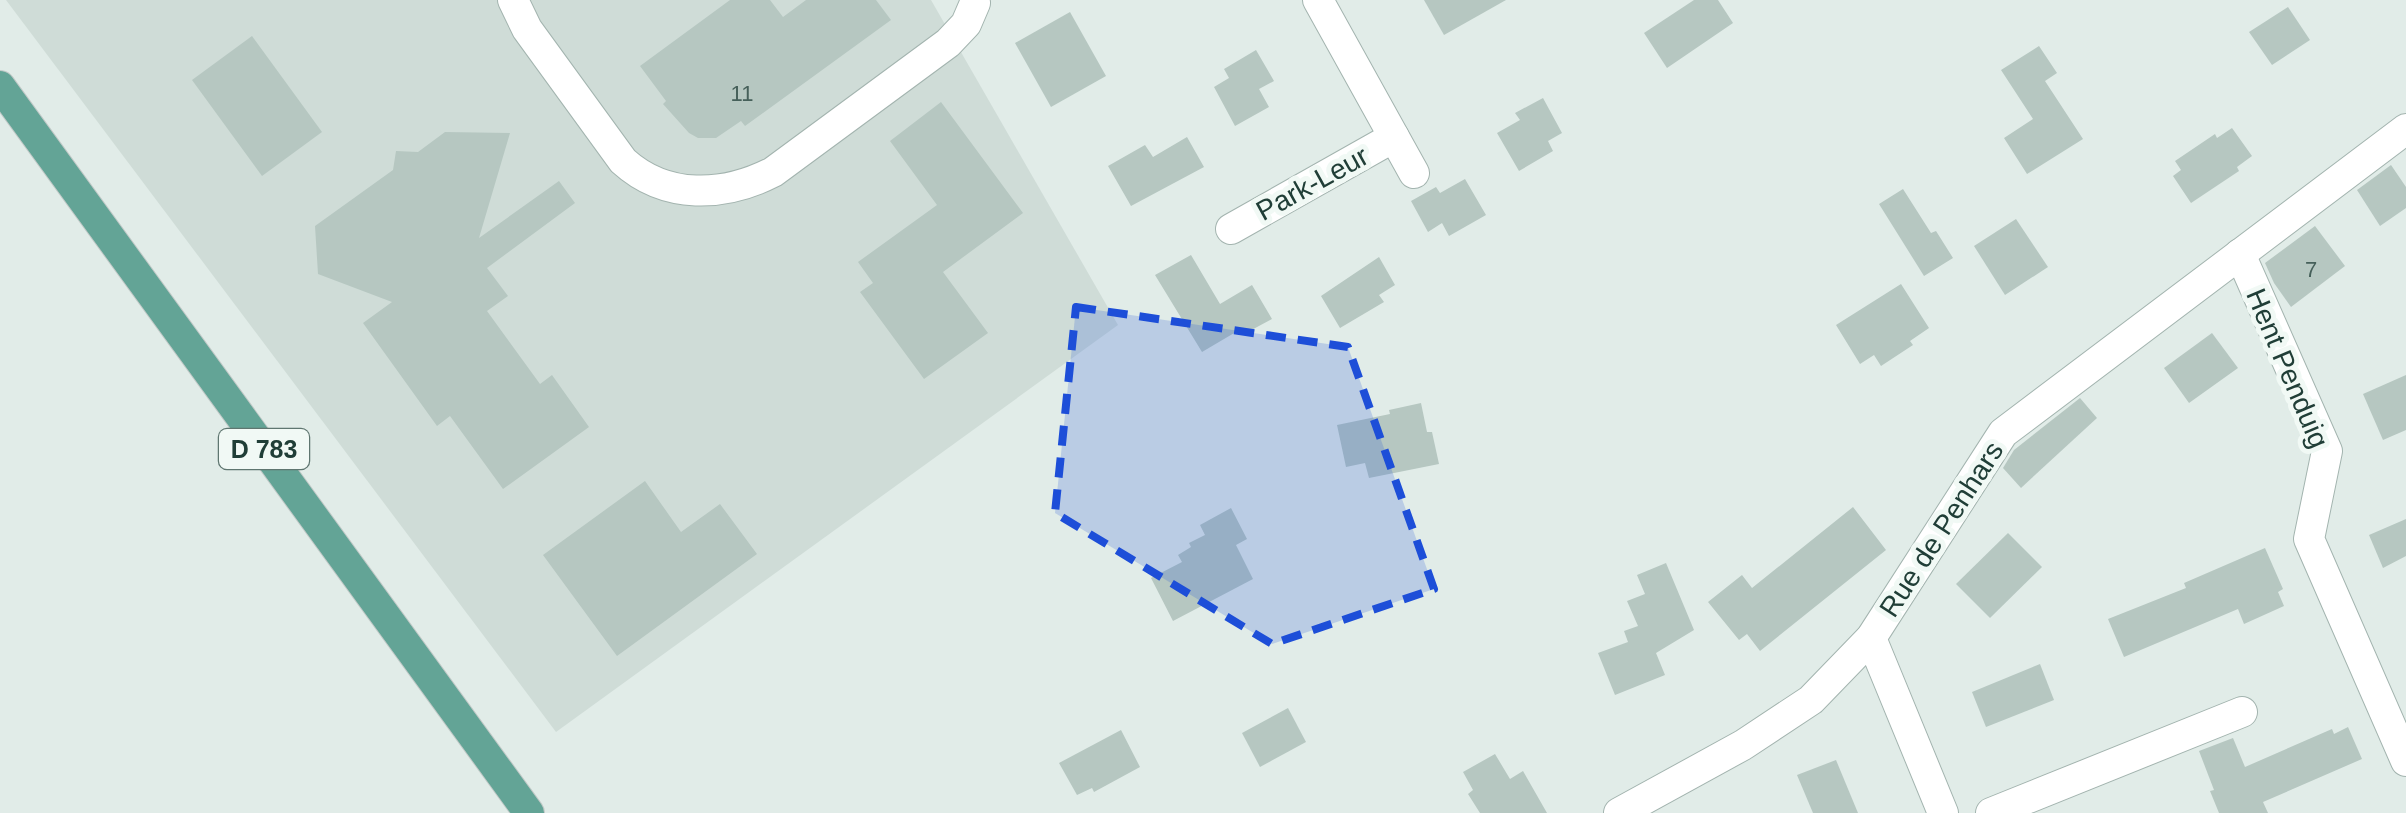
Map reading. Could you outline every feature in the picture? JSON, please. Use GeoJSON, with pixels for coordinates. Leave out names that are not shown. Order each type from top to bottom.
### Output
{"type":"FeatureCollection","features":[{"type":"Feature","properties":{"kind":"main road","name":"D 783"},"geometry":{"type":"LineString","coordinates":[[0,86],[529,813]]}},
{"type":"Feature","properties":{"kind":"street"},"geometry":{"type":"LineString","coordinates":[[513,0],[528,29],[624,161],[639,175],[694,192],[746,186],[773,172],[948,43],[966,24],[979,1]]}},
{"type":"Feature","properties":{"kind":"street","name":"Park-Leur"},"geometry":{"type":"LineString","coordinates":[[1318,0],[1414,173]]}},
{"type":"Feature","properties":{"kind":"street","name":"Rue de Penhars"},"geometry":{"type":"LineString","coordinates":[[1620,813],[1742,746],[1811,700],[1871,638],[2003,433],[2406,129]]}},
{"type":"Feature","properties":{"kind":"street","name":"Park-Leur"},"geometry":{"type":"LineString","coordinates":[[1231,229],[1394,138]]}},
{"type":"Feature","properties":{"kind":"street","name":"Hent Penduig"},"geometry":{"type":"LineString","coordinates":[[2240,254],[2327,451],[2309,539],[2406,761]]}},
{"type":"Feature","properties":{"kind":"street"},"geometry":{"type":"LineString","coordinates":[[1871,638],[1942,813]]}},
{"type":"Feature","properties":{"kind":"street"},"geometry":{"type":"LineString","coordinates":[[1992,813],[2242,712]]}},
{"type":"Feature","properties":{"kind":"highlighted area"},"geometry":{"type":"Polygon","coordinates":[[[1076,307],[1348,347],[1434,589],[1272,644],[1055,513],[1076,307]]]}},
{"type":"Feature","properties":{"kind":"shaded area"},"geometry":{"type":"Polygon","coordinates":[[[6,0],[931,0],[1118,325],[556,732],[6,0]]]}},
{"type":"Feature","properties":{"kind":"building"},"geometry":{"type":"Polygon","coordinates":[[[730,0],[770,0],[783,17],[806,0],[876,0],[891,20],[745,126],[741,121],[716,138],[698,138],[663,104],[666,101],[640,66],[730,0]]]}},
{"type":"Feature","properties":{"kind":"building"},"geometry":{"type":"Polygon","coordinates":[[[1424,0],[1506,0],[1444,35],[1424,0]]]}},
{"type":"Feature","properties":{"kind":"building"},"geometry":{"type":"Polygon","coordinates":[[[1694,0],[1718,0],[1733,23],[1667,68],[1644,33],[1694,0]]]}},
{"type":"Feature","properties":{"kind":"building"},"geometry":{"type":"Polygon","coordinates":[[[2288,7],[2310,40],[2272,65],[2249,32],[2288,7]]]}},
{"type":"Feature","properties":{"kind":"building"},"geometry":{"type":"Polygon","coordinates":[[[1070,12],[1106,76],[1051,107],[1015,43],[1070,12]]]}},
{"type":"Feature","properties":{"kind":"building"},"geometry":{"type":"Polygon","coordinates":[[[252,36],[322,132],[262,176],[192,80],[252,36]]]}},
{"type":"Feature","properties":{"kind":"building"},"geometry":{"type":"Polygon","coordinates":[[[2039,46],[2057,73],[2045,81],[2083,139],[2027,174],[2004,138],[2033,119],[2001,70],[2039,46]]]}},
{"type":"Feature","properties":{"kind":"building"},"geometry":{"type":"Polygon","coordinates":[[[1256,50],[1274,81],[1259,89],[1269,107],[1235,126],[1214,87],[1229,78],[1224,69],[1256,50]]]}},
{"type":"Feature","properties":{"kind":"building"},"geometry":{"type":"Polygon","coordinates":[[[1543,98],[1562,133],[1548,141],[1553,151],[1519,171],[1497,133],[1520,120],[1515,113],[1543,98]]]}},
{"type":"Feature","properties":{"kind":"building"},"geometry":{"type":"Polygon","coordinates":[[[941,102],[1023,213],[943,272],[988,333],[924,379],[860,292],[873,283],[858,262],[937,205],[890,141],[941,102]]]}},
{"type":"Feature","properties":{"kind":"building"},"geometry":{"type":"Polygon","coordinates":[[[2232,128],[2252,156],[2237,167],[2239,171],[2191,203],[2173,176],[2181,170],[2175,161],[2215,134],[2217,138],[2232,128]]]}},
{"type":"Feature","properties":{"kind":"building"},"geometry":{"type":"Polygon","coordinates":[[[445,132],[510,133],[479,238],[559,181],[575,203],[487,268],[508,296],[487,311],[540,384],[552,375],[589,427],[503,489],[450,416],[437,426],[363,323],[392,302],[318,274],[315,226],[393,170],[396,151],[418,152],[445,132]]]}},
{"type":"Feature","properties":{"kind":"building"},"geometry":{"type":"Polygon","coordinates":[[[1187,137],[1204,167],[1131,206],[1108,166],[1145,145],[1153,157],[1187,137]]]}},
{"type":"Feature","properties":{"kind":"building"},"geometry":{"type":"Polygon","coordinates":[[[2391,165],[2406,187],[2406,208],[2380,226],[2357,190],[2391,165]]]}},
{"type":"Feature","properties":{"kind":"building"},"geometry":{"type":"Polygon","coordinates":[[[1465,179],[1486,215],[1449,236],[1442,223],[1428,232],[1411,201],[1436,187],[1440,193],[1465,179]]]}},
{"type":"Feature","properties":{"kind":"building"},"geometry":{"type":"Polygon","coordinates":[[[1903,189],[1931,233],[1936,231],[1953,258],[1924,276],[1879,204],[1903,189]]]}},
{"type":"Feature","properties":{"kind":"building"},"geometry":{"type":"Polygon","coordinates":[[[2016,219],[2048,267],[2005,295],[1974,246],[2016,219]]]}},
{"type":"Feature","properties":{"kind":"building"},"geometry":{"type":"Polygon","coordinates":[[[2315,226],[2345,266],[2291,307],[2265,263],[2315,226]]]}},
{"type":"Feature","properties":{"kind":"building"},"geometry":{"type":"Polygon","coordinates":[[[1191,255],[1220,304],[1252,285],[1272,319],[1244,334],[1241,329],[1202,352],[1155,275],[1191,255]]]}},
{"type":"Feature","properties":{"kind":"building"},"geometry":{"type":"Polygon","coordinates":[[[1379,257],[1395,285],[1379,295],[1384,302],[1340,328],[1321,296],[1379,257]]]}},
{"type":"Feature","properties":{"kind":"building"},"geometry":{"type":"Polygon","coordinates":[[[1901,284],[1929,328],[1910,341],[1913,345],[1881,366],[1874,355],[1860,364],[1836,325],[1901,284]]]}},
{"type":"Feature","properties":{"kind":"building"},"geometry":{"type":"Polygon","coordinates":[[[2212,333],[2238,368],[2189,403],[2164,368],[2212,333]]]}},
{"type":"Feature","properties":{"kind":"building"},"geometry":{"type":"Polygon","coordinates":[[[2406,375],[2406,430],[2383,440],[2363,394],[2406,375]]]}},
{"type":"Feature","properties":{"kind":"building"},"geometry":{"type":"Polygon","coordinates":[[[2080,398],[2097,418],[2021,488],[2003,468],[2014,450],[2080,398]]]}},
{"type":"Feature","properties":{"kind":"building"},"geometry":{"type":"Polygon","coordinates":[[[1421,403],[1439,464],[1369,478],[1365,463],[1346,467],[1337,425],[1421,403]]]}},
{"type":"Feature","properties":{"kind":"building"},"geometry":{"type":"Polygon","coordinates":[[[645,481],[681,532],[720,504],[757,554],[617,656],[543,555],[645,481]]]}},
{"type":"Feature","properties":{"kind":"building"},"geometry":{"type":"Polygon","coordinates":[[[1853,507],[1886,550],[1760,651],[1747,634],[1739,640],[1708,602],[1742,575],[1752,588],[1853,507]]]}},
{"type":"Feature","properties":{"kind":"building"},"geometry":{"type":"Polygon","coordinates":[[[1231,508],[1247,539],[1236,545],[1253,579],[1173,621],[1151,578],[1182,562],[1178,555],[1191,547],[1189,543],[1205,535],[1200,525],[1231,508]]]}},
{"type":"Feature","properties":{"kind":"building"},"geometry":{"type":"Polygon","coordinates":[[[2406,519],[2406,556],[2383,568],[2369,535],[2406,519]]]}},
{"type":"Feature","properties":{"kind":"building"},"geometry":{"type":"Polygon","coordinates":[[[2008,533],[2042,567],[1990,618],[1956,584],[2008,533]]]}},
{"type":"Feature","properties":{"kind":"building"},"geometry":{"type":"Polygon","coordinates":[[[2265,548],[2283,589],[2278,592],[2284,606],[2244,624],[2238,609],[2124,657],[2108,619],[2186,588],[2184,583],[2265,548]]]}},
{"type":"Feature","properties":{"kind":"building"},"geometry":{"type":"Polygon","coordinates":[[[1666,563],[1694,630],[1656,653],[1665,675],[1615,695],[1598,653],[1628,642],[1624,631],[1638,626],[1627,601],[1645,594],[1637,575],[1666,563]]]}},
{"type":"Feature","properties":{"kind":"building"},"geometry":{"type":"Polygon","coordinates":[[[2040,664],[2054,700],[1986,727],[1972,692],[2040,664]]]}},
{"type":"Feature","properties":{"kind":"building"},"geometry":{"type":"Polygon","coordinates":[[[1288,708],[1306,742],[1260,767],[1242,733],[1288,708]]]}},
{"type":"Feature","properties":{"kind":"building"},"geometry":{"type":"Polygon","coordinates":[[[2348,727],[2362,759],[2263,802],[2268,813],[2219,813],[2199,751],[2233,738],[2245,767],[2332,729],[2334,734],[2348,727]]]}},
{"type":"Feature","properties":{"kind":"building"},"geometry":{"type":"Polygon","coordinates":[[[1121,730],[1140,767],[1094,792],[1092,788],[1077,795],[1059,763],[1121,730]]]}},
{"type":"Feature","properties":{"kind":"building"},"geometry":{"type":"Polygon","coordinates":[[[1495,754],[1510,779],[1523,771],[1547,813],[1480,813],[1468,794],[1473,790],[1463,772],[1495,754]]]}},
{"type":"Feature","properties":{"kind":"building"},"geometry":{"type":"Polygon","coordinates":[[[1836,760],[1858,813],[1813,813],[1797,775],[1836,760]]]}}]}
